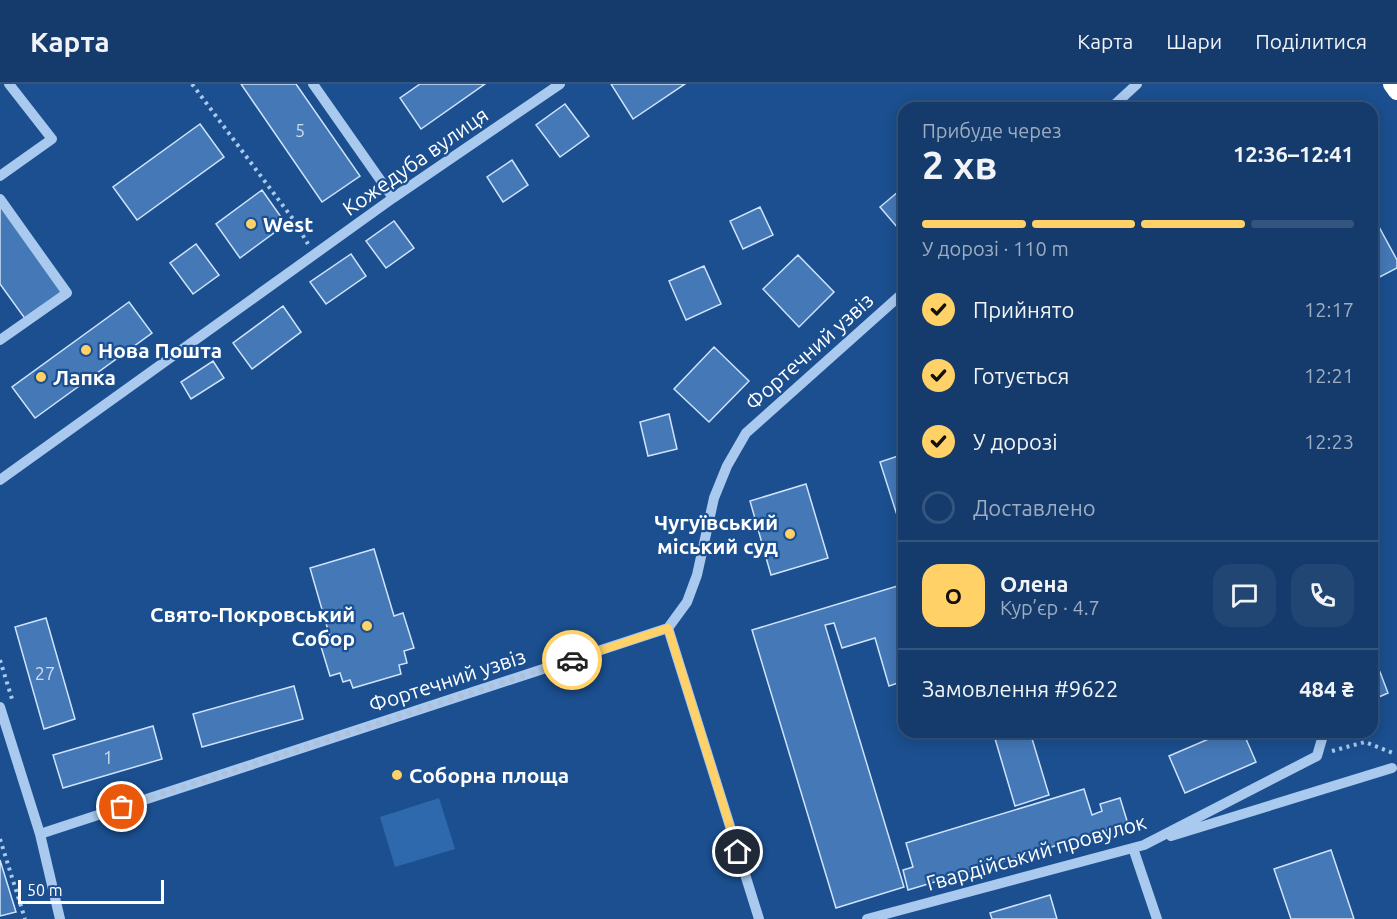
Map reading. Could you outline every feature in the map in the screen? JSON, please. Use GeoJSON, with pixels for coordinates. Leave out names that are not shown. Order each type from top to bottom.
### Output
{"type":"FeatureCollection","features":[{"type":"Feature","properties":{"kind":"highway"},"geometry":{"type":"LineString","coordinates":[[1392,84],[1397,91]]}},
{"type":"Feature","properties":{"kind":"street"},"geometry":{"type":"LineString","coordinates":[[0,176],[52,139],[9,84]]}},
{"type":"Feature","properties":{"kind":"street"},"geometry":{"type":"LineString","coordinates":[[313,84],[393,198]]}},
{"type":"Feature","properties":{"kind":"street","name":"Кожедуба вулиця"},"geometry":{"type":"LineString","coordinates":[[0,480],[393,198],[560,84]]}},
{"type":"Feature","properties":{"kind":"street"},"geometry":{"type":"LineString","coordinates":[[1118,102],[1137,84]]}},
{"type":"Feature","properties":{"kind":"street"},"geometry":{"type":"LineString","coordinates":[[0,199],[67,292],[0,340]]}},
{"type":"Feature","properties":{"kind":"street","name":"Фортечний узвіз"},"geometry":{"type":"LineString","coordinates":[[39,834],[668,628],[687,603],[697,576],[714,498],[727,466],[746,434],[898,297]]}},
{"type":"Feature","properties":{"kind":"street"},"geometry":{"type":"LineString","coordinates":[[668,628],[759,919]]}},
{"type":"Feature","properties":{"kind":"street"},"geometry":{"type":"LineString","coordinates":[[0,706],[39,834],[60,919]]}},
{"type":"Feature","properties":{"kind":"street"},"geometry":{"type":"LineString","coordinates":[[1317,756],[1322,738]]}},
{"type":"Feature","properties":{"kind":"street","name":"Гвардійський провулок"},"geometry":{"type":"LineString","coordinates":[[867,919],[1139,846],[1317,756]]}},
{"type":"Feature","properties":{"kind":"street"},"geometry":{"type":"LineString","coordinates":[[1157,919],[1139,846],[1392,768]]}},
{"type":"Feature","properties":{"kind":"path"},"geometry":{"type":"LineString","coordinates":[[192,84],[293,219],[314,255]]}},
{"type":"Feature","properties":{"kind":"path"},"geometry":{"type":"LineString","coordinates":[[1317,756],[1365,742],[1397,755]]}},
{"type":"Feature","properties":{"kind":"path"},"geometry":{"type":"LineString","coordinates":[[0,838],[25,919]]}},
{"type":"Feature","properties":{"kind":"shaded area"},"geometry":{"type":"Polygon","coordinates":[[[439,798],[455,849],[395,867],[380,817],[439,798]]]}},
{"type":"Feature","properties":{"kind":"building"},"geometry":{"type":"Polygon","coordinates":[[[241,84],[296,84],[360,176],[322,202],[241,84]]]}},
{"type":"Feature","properties":{"kind":"building"},"geometry":{"type":"Polygon","coordinates":[[[420,84],[485,84],[421,129],[400,98],[420,84]]]}},
{"type":"Feature","properties":{"kind":"building"},"geometry":{"type":"Polygon","coordinates":[[[611,84],[685,84],[633,119],[611,84]]]}},
{"type":"Feature","properties":{"kind":"building"},"geometry":{"type":"Polygon","coordinates":[[[565,104],[589,136],[560,157],[536,125],[565,104]]]}},
{"type":"Feature","properties":{"kind":"building"},"geometry":{"type":"Polygon","coordinates":[[[200,124],[224,157],[137,220],[113,187],[200,124]]]}},
{"type":"Feature","properties":{"kind":"building"},"geometry":{"type":"Polygon","coordinates":[[[512,160],[528,185],[503,202],[487,177],[512,160]]]}},
{"type":"Feature","properties":{"kind":"building","name":"West"},"geometry":{"type":"Polygon","coordinates":[[[262,190],[286,224],[240,258],[216,224],[262,190]]]}},
{"type":"Feature","properties":{"kind":"building"},"geometry":{"type":"Polygon","coordinates":[[[898,192],[898,226],[897,227],[880,207],[898,192]]]}},
{"type":"Feature","properties":{"kind":"building"},"geometry":{"type":"Polygon","coordinates":[[[0,204],[62,292],[26,320],[0,284],[0,204]]]}},
{"type":"Feature","properties":{"kind":"building"},"geometry":{"type":"Polygon","coordinates":[[[760,207],[773,235],[743,249],[730,221],[760,207]]]}},
{"type":"Feature","properties":{"kind":"building"},"geometry":{"type":"Polygon","coordinates":[[[394,221],[414,248],[386,268],[366,241],[394,221]]]}},
{"type":"Feature","properties":{"kind":"building"},"geometry":{"type":"Polygon","coordinates":[[[1378,225],[1397,260],[1397,268],[1378,278],[1378,225]]]}},
{"type":"Feature","properties":{"kind":"building"},"geometry":{"type":"Polygon","coordinates":[[[196,244],[219,275],[193,294],[170,263],[196,244]]]}},
{"type":"Feature","properties":{"kind":"building"},"geometry":{"type":"Polygon","coordinates":[[[351,254],[366,276],[326,304],[310,282],[351,254]]]}},
{"type":"Feature","properties":{"kind":"building"},"geometry":{"type":"Polygon","coordinates":[[[798,255],[834,292],[799,327],[763,289],[798,255]]]}},
{"type":"Feature","properties":{"kind":"building"},"geometry":{"type":"Polygon","coordinates":[[[704,266],[721,304],[686,320],[669,281],[704,266]]]}},
{"type":"Feature","properties":{"kind":"building"},"geometry":{"type":"Polygon","coordinates":[[[129,302],[152,333],[35,418],[12,387],[129,302]]]}},
{"type":"Feature","properties":{"kind":"building"},"geometry":{"type":"Polygon","coordinates":[[[283,306],[301,332],[252,369],[233,343],[283,306]]]}},
{"type":"Feature","properties":{"kind":"building"},"geometry":{"type":"Polygon","coordinates":[[[714,347],[749,381],[709,422],[674,389],[714,347]]]}},
{"type":"Feature","properties":{"kind":"building"},"geometry":{"type":"Polygon","coordinates":[[[213,361],[224,378],[191,399],[181,382],[213,361]]]}},
{"type":"Feature","properties":{"kind":"building"},"geometry":{"type":"Polygon","coordinates":[[[669,414],[677,449],[648,456],[640,422],[669,414]]]}},
{"type":"Feature","properties":{"kind":"building"},"geometry":{"type":"Polygon","coordinates":[[[898,456],[898,518],[880,462],[898,456]]]}},
{"type":"Feature","properties":{"kind":"building"},"geometry":{"type":"Polygon","coordinates":[[[806,484],[828,558],[771,575],[750,501],[806,484]]]}},
{"type":"Feature","properties":{"kind":"building","name":"Свято-Покровський Собор"},"geometry":{"type":"Polygon","coordinates":[[[374,549],[394,616],[403,613],[414,648],[404,651],[407,663],[399,665],[401,674],[353,688],[350,680],[343,682],[340,673],[330,676],[319,640],[330,637],[310,568],[374,549]]]}},
{"type":"Feature","properties":{"kind":"building"},"geometry":{"type":"Polygon","coordinates":[[[898,586],[898,683],[889,686],[875,638],[842,648],[834,623],[825,625],[904,887],[836,908],[752,630],[898,586]]]}},
{"type":"Feature","properties":{"kind":"building"},"geometry":{"type":"Polygon","coordinates":[[[46,618],[75,719],[44,729],[15,627],[46,618]]]}},
{"type":"Feature","properties":{"kind":"building"},"geometry":{"type":"Polygon","coordinates":[[[1380,672],[1388,693],[1378,697],[1378,673],[1380,672]]]}},
{"type":"Feature","properties":{"kind":"building"},"geometry":{"type":"Polygon","coordinates":[[[294,686],[303,719],[202,747],[193,714],[294,686]]]}},
{"type":"Feature","properties":{"kind":"building"},"geometry":{"type":"Polygon","coordinates":[[[153,726],[162,759],[63,788],[53,755],[153,726]]]}},
{"type":"Feature","properties":{"kind":"building"},"geometry":{"type":"Polygon","coordinates":[[[995,738],[1032,738],[1049,795],[1015,806],[995,738]]]}},
{"type":"Feature","properties":{"kind":"building"},"geometry":{"type":"Polygon","coordinates":[[[1211,738],[1246,738],[1256,762],[1185,793],[1169,756],[1211,738]]]}},
{"type":"Feature","properties":{"kind":"building"},"geometry":{"type":"Polygon","coordinates":[[[1084,789],[1092,815],[1102,811],[1100,804],[1120,798],[1128,824],[908,890],[903,870],[913,867],[906,843],[1084,789]]]}},
{"type":"Feature","properties":{"kind":"building"},"geometry":{"type":"Polygon","coordinates":[[[1331,850],[1354,919],[1291,919],[1274,869],[1331,850]]]}},
{"type":"Feature","properties":{"kind":"building"},"geometry":{"type":"Polygon","coordinates":[[[0,860],[16,912],[0,916],[0,860]]]}},
{"type":"Feature","properties":{"kind":"building"},"geometry":{"type":"Polygon","coordinates":[[[1050,895],[1057,919],[992,919],[990,913],[1050,895]]]}},
{"type":"Feature","properties":{"kind":"way so far"},"geometry":{"type":"LineString","coordinates":[[122,807],[572,660]]}},
{"type":"Feature","properties":{"kind":"place","name":"West"},"geometry":{"type":"Point","coordinates":[251,224]}},
{"type":"Feature","properties":{"kind":"place","name":"Нова Пошта"},"geometry":{"type":"Point","coordinates":[86,350]}},
{"type":"Feature","properties":{"kind":"place","name":"Лапка"},"geometry":{"type":"Point","coordinates":[41,377]}},
{"type":"Feature","properties":{"kind":"place","name":"Чугуївський міський суд"},"geometry":{"type":"Point","coordinates":[790,534]}},
{"type":"Feature","properties":{"kind":"place","name":"Свято-Покровський Собор"},"geometry":{"type":"Point","coordinates":[367,626]}},
{"type":"Feature","properties":{"kind":"place","name":"Соборна площа"},"geometry":{"type":"Point","coordinates":[397,775]}},
{"type":"Feature","properties":{"kind":"route"},"geometry":{"type":"LineString","coordinates":[[572,660],[668,628],[738,852]]}}]}
